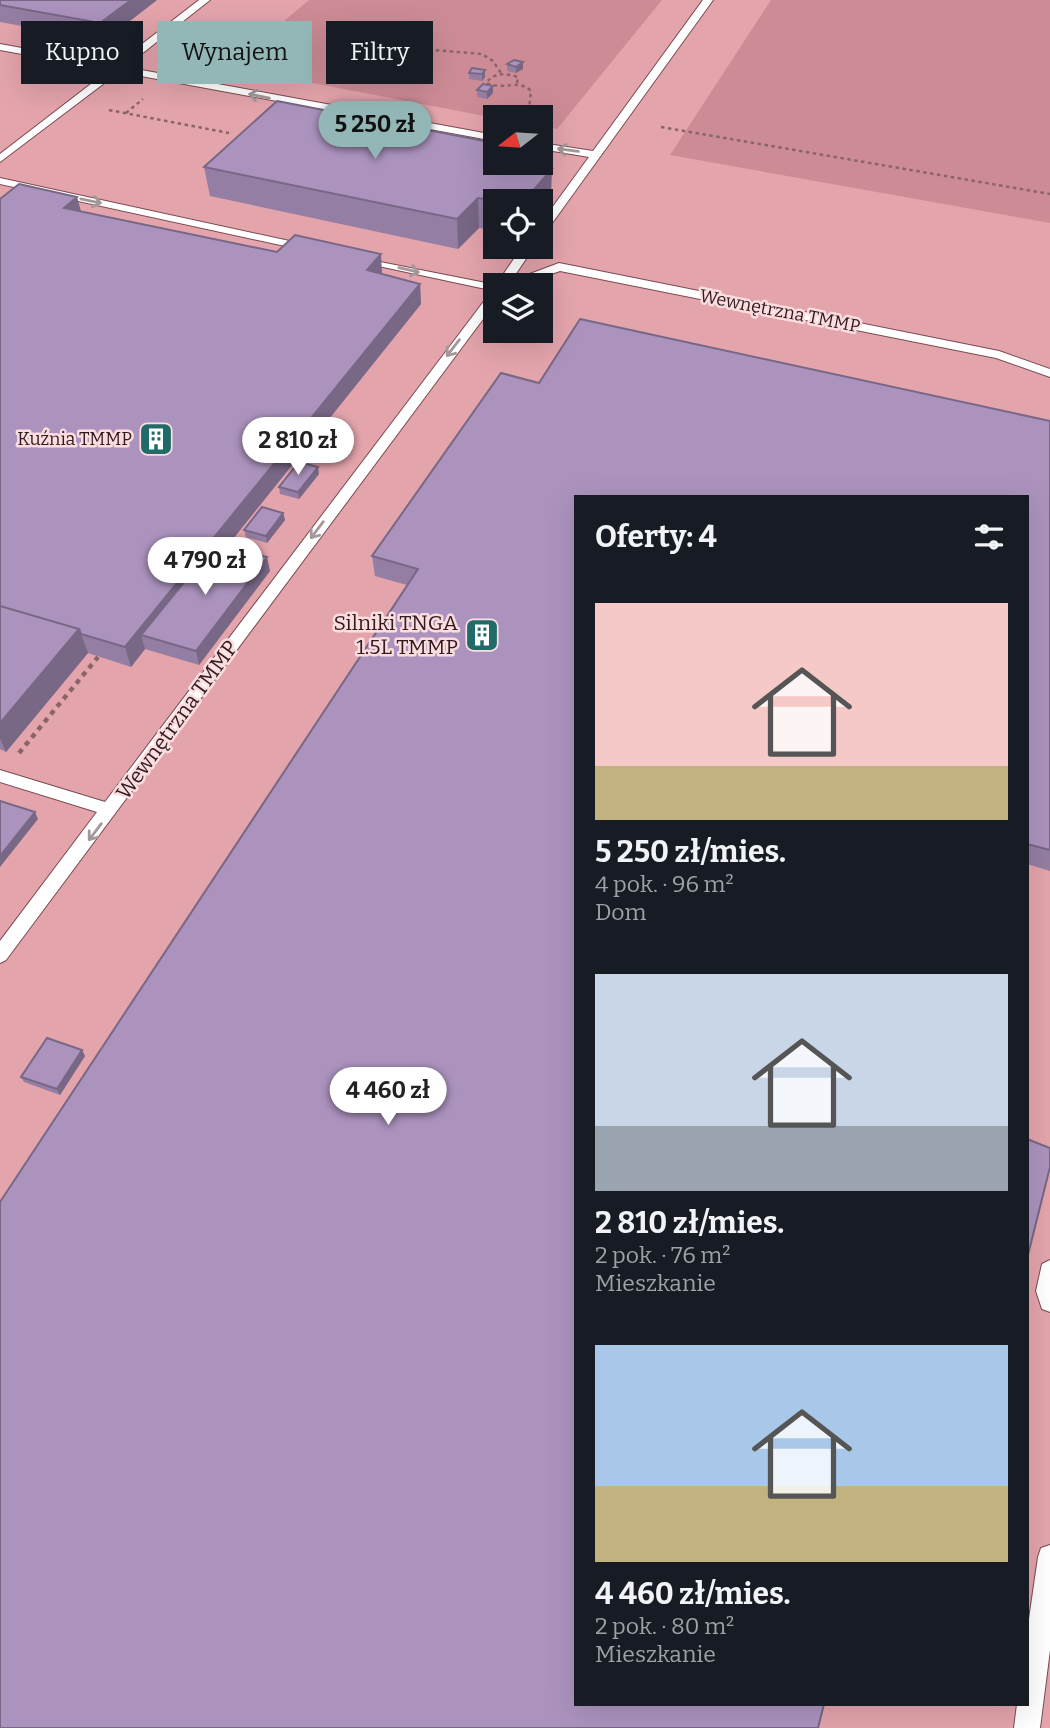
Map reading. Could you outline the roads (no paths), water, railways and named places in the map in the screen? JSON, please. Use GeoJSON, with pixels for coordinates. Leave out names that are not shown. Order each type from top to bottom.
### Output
{"type":"FeatureCollection","features":[{"type":"Feature","properties":{"kind":"lane"},"geometry":{"type":"LineString","coordinates":[[143,49],[205,0]]}},
{"type":"Feature","properties":{"kind":"lane"},"geometry":{"type":"LineString","coordinates":[[553,214],[708,0]]}},
{"type":"Feature","properties":{"kind":"lane"},"geometry":{"type":"LineString","coordinates":[[0,47],[21,51]]}},
{"type":"Feature","properties":{"kind":"lane"},"geometry":{"type":"LineString","coordinates":[[143,74],[483,136]]}},
{"type":"Feature","properties":{"kind":"lane"},"geometry":{"type":"LineString","coordinates":[[0,159],[98,84]]}},
{"type":"Feature","properties":{"kind":"lane"},"geometry":{"type":"LineString","coordinates":[[553,148],[596,155]]}},
{"type":"Feature","properties":{"kind":"lane"},"geometry":{"type":"LineString","coordinates":[[0,181],[323,251]]}},
{"type":"Feature","properties":{"kind":"lane"},"geometry":{"type":"LineString","coordinates":[[349,257],[483,285]]}},
{"type":"Feature","properties":{"kind":"lane","name":"Wewnętrzna TMMP"},"geometry":{"type":"LineString","coordinates":[[543,273],[559,267],[999,355],[1050,373]]}},
{"type":"Feature","properties":{"kind":"lane","name":"Wewnętrzna TMMP"},"geometry":{"type":"LineString","coordinates":[[0,956],[483,311]]}},
{"type":"Feature","properties":{"kind":"lane","name":"Wewnętrzna TMMP"},"geometry":{"type":"LineString","coordinates":[[0,776],[111,810]]}},
{"type":"Feature","properties":{"kind":"lane"},"geometry":{"type":"LineString","coordinates":[[1050,1271],[1047,1291],[1050,1301]]}},
{"type":"Feature","properties":{"kind":"lane"},"geometry":{"type":"LineString","coordinates":[[1027,1728],[1050,1557]]}},
{"type":"Feature","properties":{"kind":"place","name":"Kuźnia TMMP"},"geometry":{"type":"Point","coordinates":[156,439]}},
{"type":"Feature","properties":{"kind":"place","name":"Silniki TNGA 1.5L TMMP"},"geometry":{"type":"Point","coordinates":[482,635]}}]}
